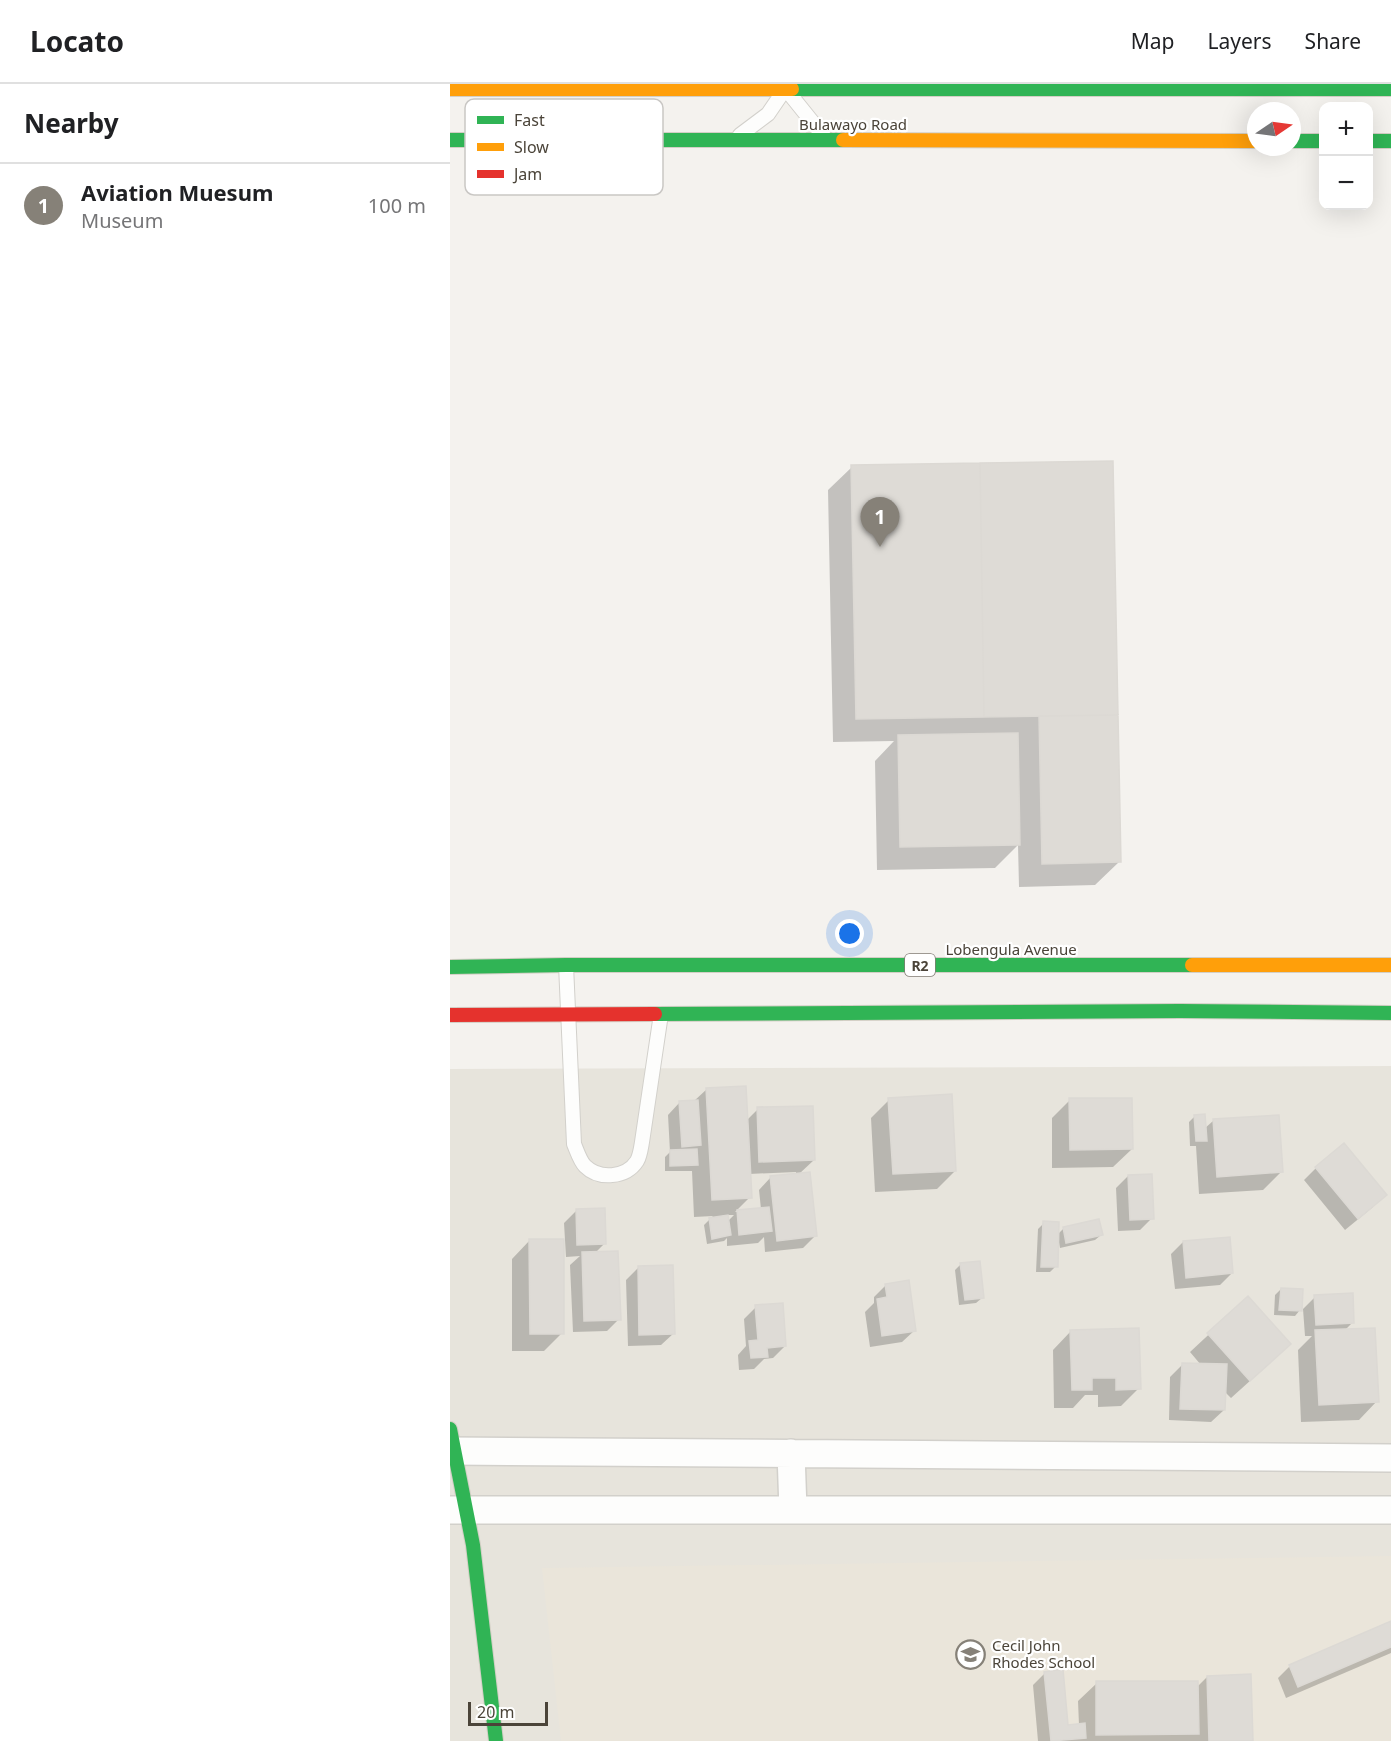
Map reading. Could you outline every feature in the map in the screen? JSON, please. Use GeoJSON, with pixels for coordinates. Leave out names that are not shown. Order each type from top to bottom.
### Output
{"type":"FeatureCollection","features":[{"type":"Feature","properties":{"kind":"main road"},"geometry":{"type":"LineString","coordinates":[[450,90],[786,86],[1391,89]]}},
{"type":"Feature","properties":{"kind":"main road","name":"Bulawayo Road"},"geometry":{"type":"LineString","coordinates":[[450,140],[465,140]]}},
{"type":"Feature","properties":{"kind":"main road","name":"Bulawayo Road"},"geometry":{"type":"LineString","coordinates":[[663,141],[1247,141]]}},
{"type":"Feature","properties":{"kind":"main road"},"geometry":{"type":"LineString","coordinates":[[1301,141],[1319,141]]}},
{"type":"Feature","properties":{"kind":"main road"},"geometry":{"type":"LineString","coordinates":[[1373,141],[1391,141]]}},
{"type":"Feature","properties":{"kind":"main road","name":"Lobengula Avenue"},"geometry":{"type":"LineString","coordinates":[[450,967],[566,965],[1391,966]]}},
{"type":"Feature","properties":{"kind":"main road"},"geometry":{"type":"LineString","coordinates":[[450,1015],[1180,1011],[1391,1013]]}},
{"type":"Feature","properties":{"kind":"main road"},"geometry":{"type":"LineString","coordinates":[[452,1444],[459,1510],[489,1667],[496,1741]]}},
{"type":"Feature","properties":{"kind":"street"},"geometry":{"type":"LineString","coordinates":[[452,1444],[791,1454],[1391,1458]]}},
{"type":"Feature","properties":{"kind":"street"},"geometry":{"type":"LineString","coordinates":[[791,1454],[793,1510]]}},
{"type":"Feature","properties":{"kind":"street"},"geometry":{"type":"LineString","coordinates":[[459,1510],[1391,1510]]}},
{"type":"Feature","properties":{"kind":"lane"},"geometry":{"type":"LineString","coordinates":[[734,141],[768,114],[786,86],[828,141]]}},
{"type":"Feature","properties":{"kind":"lane"},"geometry":{"type":"LineString","coordinates":[[566,965],[574,1144],[583,1165],[595,1173],[610,1176],[626,1172],[636,1161],[642,1142],[661,1014]]}},
{"type":"Feature","properties":{"kind":"shaded area"},"geometry":{"type":"Polygon","coordinates":[[[1391,1066],[1391,1741],[450,1741],[450,1069],[1391,1066]]]}},
{"type":"Feature","properties":{"kind":"shaded area","name":"Cecil John Rhodes School"},"geometry":{"type":"Polygon","coordinates":[[[1391,1556],[1391,1741],[561,1741],[542,1568],[1391,1556]]]}},
{"type":"Feature","properties":{"kind":"building"},"geometry":{"type":"Polygon","coordinates":[[[1113,461],[1118,715],[984,717],[980,463],[1113,461]]]}},
{"type":"Feature","properties":{"kind":"building"},"geometry":{"type":"Polygon","coordinates":[[[980,463],[984,717],[856,719],[851,465],[980,463]]]}},
{"type":"Feature","properties":{"kind":"building"},"geometry":{"type":"Polygon","coordinates":[[[1118,715],[1121,862],[1042,864],[1039,716],[1118,715]]]}},
{"type":"Feature","properties":{"kind":"building"},"geometry":{"type":"Polygon","coordinates":[[[1018,733],[1020,845],[900,847],[898,735],[1018,733]]]}},
{"type":"Feature","properties":{"kind":"building"},"geometry":{"type":"Polygon","coordinates":[[[746,1086],[752,1198],[712,1200],[706,1088],[746,1086]]]}},
{"type":"Feature","properties":{"kind":"building"},"geometry":{"type":"Polygon","coordinates":[[[952,1094],[956,1171],[893,1174],[888,1098],[952,1094]]]}},
{"type":"Feature","properties":{"kind":"building"},"geometry":{"type":"Polygon","coordinates":[[[1069,1098],[1132,1098],[1133,1149],[1070,1150],[1069,1098]]]}},
{"type":"Feature","properties":{"kind":"building"},"geometry":{"type":"Polygon","coordinates":[[[698,1100],[701,1145],[682,1147],[679,1101],[698,1100]]]}},
{"type":"Feature","properties":{"kind":"building"},"geometry":{"type":"Polygon","coordinates":[[[813,1106],[815,1160],[759,1162],[757,1107],[813,1106]]]}},
{"type":"Feature","properties":{"kind":"building"},"geometry":{"type":"Polygon","coordinates":[[[1205,1114],[1207,1141],[1196,1141],[1194,1115],[1205,1114]]]}},
{"type":"Feature","properties":{"kind":"building"},"geometry":{"type":"Polygon","coordinates":[[[1279,1115],[1283,1172],[1217,1177],[1213,1119],[1279,1115]]]}},
{"type":"Feature","properties":{"kind":"building"},"geometry":{"type":"Polygon","coordinates":[[[1344,1143],[1387,1195],[1358,1219],[1315,1167],[1344,1143]]]}},
{"type":"Feature","properties":{"kind":"building"},"geometry":{"type":"Polygon","coordinates":[[[697,1149],[698,1165],[670,1166],[670,1150],[697,1149]]]}},
{"type":"Feature","properties":{"kind":"building"},"geometry":{"type":"Polygon","coordinates":[[[810,1172],[817,1236],[777,1241],[770,1176],[810,1172]]]}},
{"type":"Feature","properties":{"kind":"building"},"geometry":{"type":"Polygon","coordinates":[[[1152,1174],[1154,1219],[1130,1220],[1128,1175],[1152,1174]]]}},
{"type":"Feature","properties":{"kind":"building"},"geometry":{"type":"Polygon","coordinates":[[[769,1207],[772,1231],[739,1235],[737,1210],[769,1207]]]}},
{"type":"Feature","properties":{"kind":"building"},"geometry":{"type":"Polygon","coordinates":[[[605,1208],[606,1244],[577,1245],[576,1209],[605,1208]]]}},
{"type":"Feature","properties":{"kind":"building"},"geometry":{"type":"Polygon","coordinates":[[[728,1215],[731,1235],[712,1239],[709,1218],[728,1215]]]}},
{"type":"Feature","properties":{"kind":"building"},"geometry":{"type":"Polygon","coordinates":[[[1099,1219],[1103,1235],[1066,1243],[1063,1227],[1099,1219]]]}},
{"type":"Feature","properties":{"kind":"building"},"geometry":{"type":"Polygon","coordinates":[[[1043,1221],[1059,1222],[1058,1267],[1041,1267],[1043,1221]]]}},
{"type":"Feature","properties":{"kind":"building"},"geometry":{"type":"Polygon","coordinates":[[[1230,1237],[1233,1273],[1186,1278],[1183,1241],[1230,1237]]]}},
{"type":"Feature","properties":{"kind":"building"},"geometry":{"type":"Polygon","coordinates":[[[529,1239],[564,1239],[564,1334],[530,1334],[529,1239]]]}},
{"type":"Feature","properties":{"kind":"building"},"geometry":{"type":"Polygon","coordinates":[[[618,1251],[621,1320],[584,1321],[582,1252],[618,1251]]]}},
{"type":"Feature","properties":{"kind":"building"},"geometry":{"type":"Polygon","coordinates":[[[980,1261],[984,1298],[965,1300],[960,1263],[980,1261]]]}},
{"type":"Feature","properties":{"kind":"building"},"geometry":{"type":"Polygon","coordinates":[[[673,1265],[675,1334],[639,1335],[638,1266],[673,1265]]]}},
{"type":"Feature","properties":{"kind":"building"},"geometry":{"type":"Polygon","coordinates":[[[909,1280],[916,1331],[882,1336],[877,1299],[887,1297],[885,1284],[909,1280]]]}},
{"type":"Feature","properties":{"kind":"building"},"geometry":{"type":"Polygon","coordinates":[[[1281,1288],[1303,1289],[1302,1311],[1279,1310],[1281,1288]]]}},
{"type":"Feature","properties":{"kind":"building"},"geometry":{"type":"Polygon","coordinates":[[[1353,1293],[1354,1323],[1316,1325],[1314,1295],[1353,1293]]]}},
{"type":"Feature","properties":{"kind":"building"},"geometry":{"type":"Polygon","coordinates":[[[1248,1296],[1291,1344],[1250,1381],[1207,1333],[1248,1296]]]}},
{"type":"Feature","properties":{"kind":"building"},"geometry":{"type":"Polygon","coordinates":[[[783,1303],[786,1346],[767,1348],[768,1357],[751,1358],[749,1341],[758,1340],[755,1305],[783,1303]]]}},
{"type":"Feature","properties":{"kind":"building"},"geometry":{"type":"Polygon","coordinates":[[[1139,1328],[1141,1389],[1116,1390],[1116,1378],[1092,1378],[1092,1390],[1072,1390],[1070,1330],[1139,1328]]]}},
{"type":"Feature","properties":{"kind":"building"},"geometry":{"type":"Polygon","coordinates":[[[1375,1328],[1379,1402],[1319,1405],[1315,1330],[1375,1328]]]}},
{"type":"Feature","properties":{"kind":"building"},"geometry":{"type":"Polygon","coordinates":[[[1182,1363],[1227,1364],[1225,1410],[1180,1409],[1182,1363]]]}},
{"type":"Feature","properties":{"kind":"building"},"geometry":{"type":"Polygon","coordinates":[[[1391,1621],[1391,1647],[1298,1687],[1289,1665],[1391,1621]]]}},
{"type":"Feature","properties":{"kind":"building"},"geometry":{"type":"Polygon","coordinates":[[[1063,1669],[1068,1725],[1085,1723],[1086,1738],[1051,1741],[1044,1672],[1063,1669]]]}},
{"type":"Feature","properties":{"kind":"building"},"geometry":{"type":"Polygon","coordinates":[[[1251,1674],[1253,1741],[1209,1741],[1207,1676],[1251,1674]]]}},
{"type":"Feature","properties":{"kind":"building"},"geometry":{"type":"Polygon","coordinates":[[[1096,1681],[1198,1681],[1199,1734],[1096,1735],[1096,1681]]]}},
{"type":"Feature","properties":{"kind":"traffic: fast"},"geometry":{"type":"LineString","coordinates":[[792,89],[1391,89]]}},
{"type":"Feature","properties":{"kind":"traffic: fast"},"geometry":{"type":"LineString","coordinates":[[450,140],[465,140]]}},
{"type":"Feature","properties":{"kind":"traffic: fast"},"geometry":{"type":"LineString","coordinates":[[663,140],[843,140]]}},
{"type":"Feature","properties":{"kind":"traffic: fast"},"geometry":{"type":"LineString","coordinates":[[1301,141],[1319,141]]}},
{"type":"Feature","properties":{"kind":"traffic: fast"},"geometry":{"type":"LineString","coordinates":[[1373,141],[1391,141]]}},
{"type":"Feature","properties":{"kind":"traffic: fast"},"geometry":{"type":"LineString","coordinates":[[450,967],[1192,965]]}},
{"type":"Feature","properties":{"kind":"traffic: fast"},"geometry":{"type":"LineString","coordinates":[[655,1014],[1180,1011],[1391,1013]]}},
{"type":"Feature","properties":{"kind":"traffic: fast"},"geometry":{"type":"LineString","coordinates":[[450,1429],[473,1545],[496,1741]]}},
{"type":"Feature","properties":{"kind":"traffic: slow"},"geometry":{"type":"LineString","coordinates":[[450,89],[792,89]]}},
{"type":"Feature","properties":{"kind":"traffic: slow"},"geometry":{"type":"LineString","coordinates":[[843,140],[1247,141]]}},
{"type":"Feature","properties":{"kind":"traffic: slow"},"geometry":{"type":"LineString","coordinates":[[1192,965],[1391,965]]}},
{"type":"Feature","properties":{"kind":"traffic: jam"},"geometry":{"type":"LineString","coordinates":[[450,1015],[655,1014]]}},
{"type":"Feature","properties":{"kind":"place","name":"Aviation Muesum"},"geometry":{"type":"Point","coordinates":[880,547]}},
{"type":"Feature","properties":{"kind":"place","name":"Cecil John Rhodes School"},"geometry":{"type":"Point","coordinates":[971,1654]}}]}
